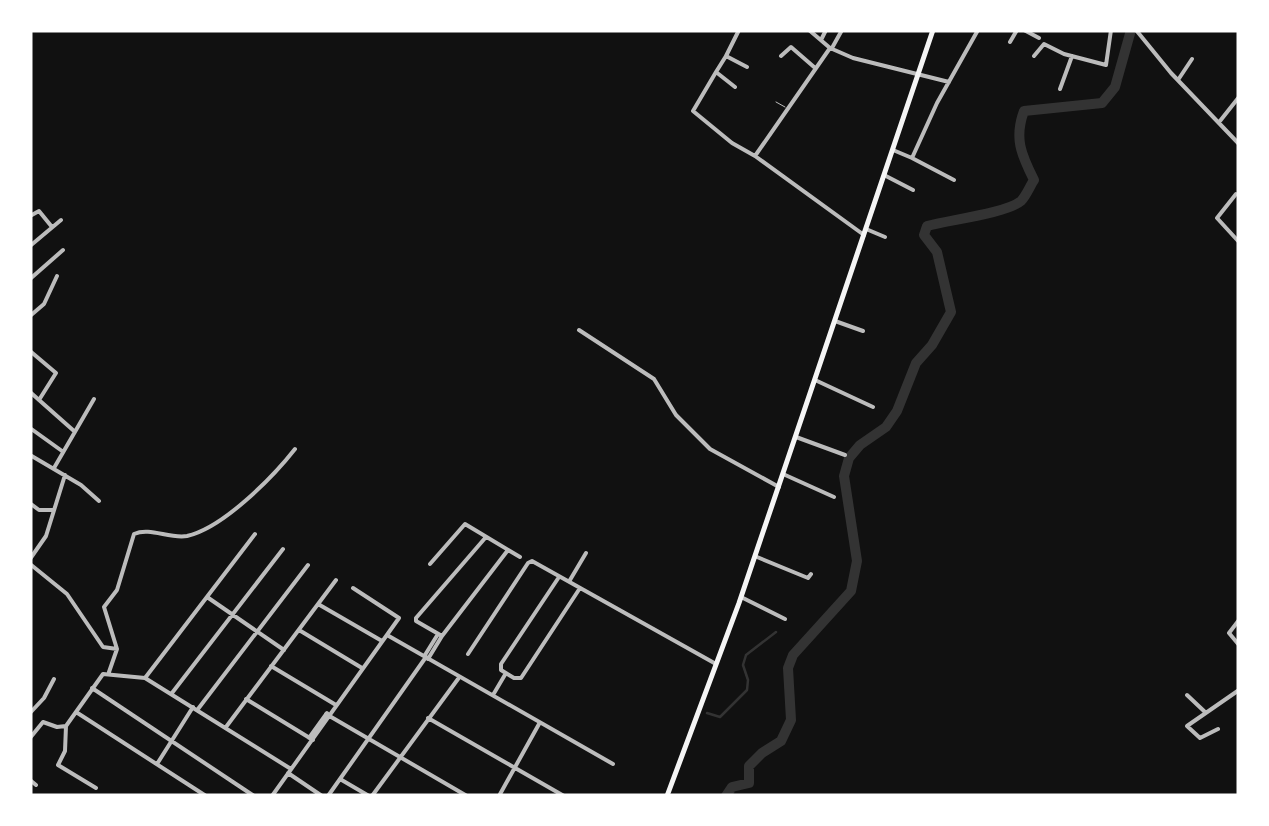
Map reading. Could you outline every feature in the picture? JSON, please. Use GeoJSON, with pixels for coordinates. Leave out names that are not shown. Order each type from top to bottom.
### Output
{"type":"FeatureCollection","features":[{"type":"Feature","properties":{"kind":"main road"},"geometry":{"type":"LineString","coordinates":[[667,796],[741,597],[933,30]]}},
{"type":"Feature","properties":{"kind":"street"},"geometry":{"type":"LineString","coordinates":[[739,30],[693,111],[732,143],[865,232],[885,237]]}},
{"type":"Feature","properties":{"kind":"street"},"geometry":{"type":"LineString","coordinates":[[809,30],[831,48],[853,58],[949,82]]}},
{"type":"Feature","properties":{"kind":"street"},"geometry":{"type":"LineString","coordinates":[[821,40],[826,30]]}},
{"type":"Feature","properties":{"kind":"street"},"geometry":{"type":"LineString","coordinates":[[755,156],[842,30]]}},
{"type":"Feature","properties":{"kind":"street"},"geometry":{"type":"LineString","coordinates":[[912,158],[978,30]]}},
{"type":"Feature","properties":{"kind":"street"},"geometry":{"type":"LineString","coordinates":[[1010,42],[1017,30]]}},
{"type":"Feature","properties":{"kind":"street"},"geometry":{"type":"LineString","coordinates":[[1024,30],[1039,38]]}},
{"type":"Feature","properties":{"kind":"street"},"geometry":{"type":"LineString","coordinates":[[1034,56],[1044,44],[1072,56],[1108,64],[1111,30]]}},
{"type":"Feature","properties":{"kind":"street"},"geometry":{"type":"LineString","coordinates":[[1137,31],[1239,144]]}},
{"type":"Feature","properties":{"kind":"street"},"geometry":{"type":"LineString","coordinates":[[781,56],[791,47],[814,67]]}},
{"type":"Feature","properties":{"kind":"street"},"geometry":{"type":"LineString","coordinates":[[726,56],[747,67]]}},
{"type":"Feature","properties":{"kind":"street"},"geometry":{"type":"LineString","coordinates":[[1060,89],[1072,56]]}},
{"type":"Feature","properties":{"kind":"street"},"geometry":{"type":"LineString","coordinates":[[1178,80],[1192,59]]}},
{"type":"Feature","properties":{"kind":"street"},"geometry":{"type":"LineString","coordinates":[[716,72],[735,87]]}},
{"type":"Feature","properties":{"kind":"street"},"geometry":{"type":"LineString","coordinates":[[1218,122],[1239,98]]}},
{"type":"Feature","properties":{"kind":"street"},"geometry":{"type":"LineString","coordinates":[[893,150],[954,180]]}},
{"type":"Feature","properties":{"kind":"street"},"geometry":{"type":"LineString","coordinates":[[884,175],[914,190]]}},
{"type":"Feature","properties":{"kind":"street"},"geometry":{"type":"LineString","coordinates":[[1236,194],[1217,219],[1239,242]]}},
{"type":"Feature","properties":{"kind":"street"},"geometry":{"type":"LineString","coordinates":[[30,216],[39,211],[52,227]]}},
{"type":"Feature","properties":{"kind":"street"},"geometry":{"type":"LineString","coordinates":[[30,246],[61,220]]}},
{"type":"Feature","properties":{"kind":"street"},"geometry":{"type":"LineString","coordinates":[[30,279],[63,250]]}},
{"type":"Feature","properties":{"kind":"street"},"geometry":{"type":"LineString","coordinates":[[30,316],[44,304],[57,276]]}},
{"type":"Feature","properties":{"kind":"street"},"geometry":{"type":"LineString","coordinates":[[835,322],[862,332]]}},
{"type":"Feature","properties":{"kind":"street"},"geometry":{"type":"LineString","coordinates":[[580,330],[654,379],[676,415],[710,449],[779,486]]}},
{"type":"Feature","properties":{"kind":"street"},"geometry":{"type":"LineString","coordinates":[[30,352],[55,371],[38,400]]}},
{"type":"Feature","properties":{"kind":"street"},"geometry":{"type":"LineString","coordinates":[[815,380],[872,407]]}},
{"type":"Feature","properties":{"kind":"street"},"geometry":{"type":"LineString","coordinates":[[30,392],[74,431]]}},
{"type":"Feature","properties":{"kind":"street"},"geometry":{"type":"LineString","coordinates":[[54,468],[94,398]]}},
{"type":"Feature","properties":{"kind":"street"},"geometry":{"type":"LineString","coordinates":[[30,428],[62,451]]}},
{"type":"Feature","properties":{"kind":"street"},"geometry":{"type":"LineString","coordinates":[[796,436],[846,455]]}},
{"type":"Feature","properties":{"kind":"street"},"geometry":{"type":"LineString","coordinates":[[111,670],[117,652],[104,608],[117,590],[134,534],[141,531],[182,536],[198,531],[266,484],[295,449]]}},
{"type":"Feature","properties":{"kind":"street"},"geometry":{"type":"LineString","coordinates":[[30,456],[65,475],[99,501]]}},
{"type":"Feature","properties":{"kind":"street"},"geometry":{"type":"LineString","coordinates":[[783,474],[834,497]]}},
{"type":"Feature","properties":{"kind":"street"},"geometry":{"type":"LineString","coordinates":[[65,475],[46,536],[30,562],[68,594],[103,648],[117,652]]}},
{"type":"Feature","properties":{"kind":"street"},"geometry":{"type":"LineString","coordinates":[[31,504],[39,510],[56,510]]}},
{"type":"Feature","properties":{"kind":"street"},"geometry":{"type":"LineString","coordinates":[[430,564],[464,524],[520,558]]}},
{"type":"Feature","properties":{"kind":"street"},"geometry":{"type":"LineString","coordinates":[[145,678],[255,534]]}},
{"type":"Feature","properties":{"kind":"street"},"geometry":{"type":"LineString","coordinates":[[440,635],[416,622],[416,618],[486,536]]}},
{"type":"Feature","properties":{"kind":"street"},"geometry":{"type":"LineString","coordinates":[[172,694],[283,549]]}},
{"type":"Feature","properties":{"kind":"street"},"geometry":{"type":"LineString","coordinates":[[96,788],[58,765],[65,750],[66,726],[100,676],[111,670],[145,678],[226,727],[325,796],[440,635],[508,550]]}},
{"type":"Feature","properties":{"kind":"street"},"geometry":{"type":"LineString","coordinates":[[570,580],[586,553]]}},
{"type":"Feature","properties":{"kind":"street"},"geometry":{"type":"LineString","coordinates":[[755,556],[809,576],[803,586]]}},
{"type":"Feature","properties":{"kind":"street"},"geometry":{"type":"LineString","coordinates":[[468,654],[528,563],[534,562],[717,664]]}},
{"type":"Feature","properties":{"kind":"street"},"geometry":{"type":"LineString","coordinates":[[157,764],[195,708],[308,565]]}},
{"type":"Feature","properties":{"kind":"street"},"geometry":{"type":"LineString","coordinates":[[559,577],[500,666],[518,679],[581,587]]}},
{"type":"Feature","properties":{"kind":"street"},"geometry":{"type":"LineString","coordinates":[[226,727],[336,580]]}},
{"type":"Feature","properties":{"kind":"street"},"geometry":{"type":"LineString","coordinates":[[272,796],[399,615],[353,588]]}},
{"type":"Feature","properties":{"kind":"street"},"geometry":{"type":"LineString","coordinates":[[207,597],[284,650]]}},
{"type":"Feature","properties":{"kind":"street"},"geometry":{"type":"LineString","coordinates":[[741,597],[785,619]]}},
{"type":"Feature","properties":{"kind":"street"},"geometry":{"type":"LineString","coordinates":[[318,604],[382,642]]}},
{"type":"Feature","properties":{"kind":"street"},"geometry":{"type":"LineString","coordinates":[[1239,620],[1228,633],[1239,645]]}},
{"type":"Feature","properties":{"kind":"street"},"geometry":{"type":"LineString","coordinates":[[299,630],[362,668]]}},
{"type":"Feature","properties":{"kind":"street"},"geometry":{"type":"LineString","coordinates":[[387,635],[613,764]]}},
{"type":"Feature","properties":{"kind":"street"},"geometry":{"type":"LineString","coordinates":[[272,666],[336,705]]}},
{"type":"Feature","properties":{"kind":"street"},"geometry":{"type":"LineString","coordinates":[[492,697],[506,673]]}},
{"type":"Feature","properties":{"kind":"street"},"geometry":{"type":"LineString","coordinates":[[340,778],[370,796],[459,678]]}},
{"type":"Feature","properties":{"kind":"street"},"geometry":{"type":"LineString","coordinates":[[30,713],[54,679]]}},
{"type":"Feature","properties":{"kind":"street"},"geometry":{"type":"LineString","coordinates":[[92,688],[254,796]]}},
{"type":"Feature","properties":{"kind":"street"},"geometry":{"type":"LineString","coordinates":[[1218,729],[1200,738],[1188,725],[1239,690]]}},
{"type":"Feature","properties":{"kind":"street"},"geometry":{"type":"LineString","coordinates":[[1187,695],[1205,712]]}},
{"type":"Feature","properties":{"kind":"street"},"geometry":{"type":"LineString","coordinates":[[246,700],[311,740]]}},
{"type":"Feature","properties":{"kind":"street"},"geometry":{"type":"LineString","coordinates":[[76,712],[206,796]]}},
{"type":"Feature","properties":{"kind":"street"},"geometry":{"type":"LineString","coordinates":[[329,714],[467,796]]}},
{"type":"Feature","properties":{"kind":"street"},"geometry":{"type":"LineString","coordinates":[[428,718],[564,796]]}},
{"type":"Feature","properties":{"kind":"street"},"geometry":{"type":"LineString","coordinates":[[30,738],[42,722],[66,726]]}},
{"type":"Feature","properties":{"kind":"street"},"geometry":{"type":"LineString","coordinates":[[499,796],[539,724]]}},
{"type":"Feature","properties":{"kind":"street"},"geometry":{"type":"LineString","coordinates":[[30,780],[36,785]]}},
{"type":"Feature","properties":{"kind":"lane"},"geometry":{"type":"LineString","coordinates":[[776,102],[788,108]]}},
{"type":"Feature","properties":{"kind":"waterway"},"geometry":{"type":"LineString","coordinates":[[726,796],[732,787],[749,783],[749,766],[781,741],[791,720],[788,668],[793,655],[851,591],[857,561],[844,476],[849,458],[886,427],[897,411],[916,363],[932,345],[951,312],[937,252],[924,235],[927,226],[991,213],[1021,201],[1034,180],[1020,146],[1024,111],[1102,103],[1115,87],[1131,30]]}},
{"type":"Feature","properties":{"kind":"waterway"},"geometry":{"type":"LineString","coordinates":[[707,713],[720,717],[747,690],[743,665],[746,655],[776,632]]}}]}
